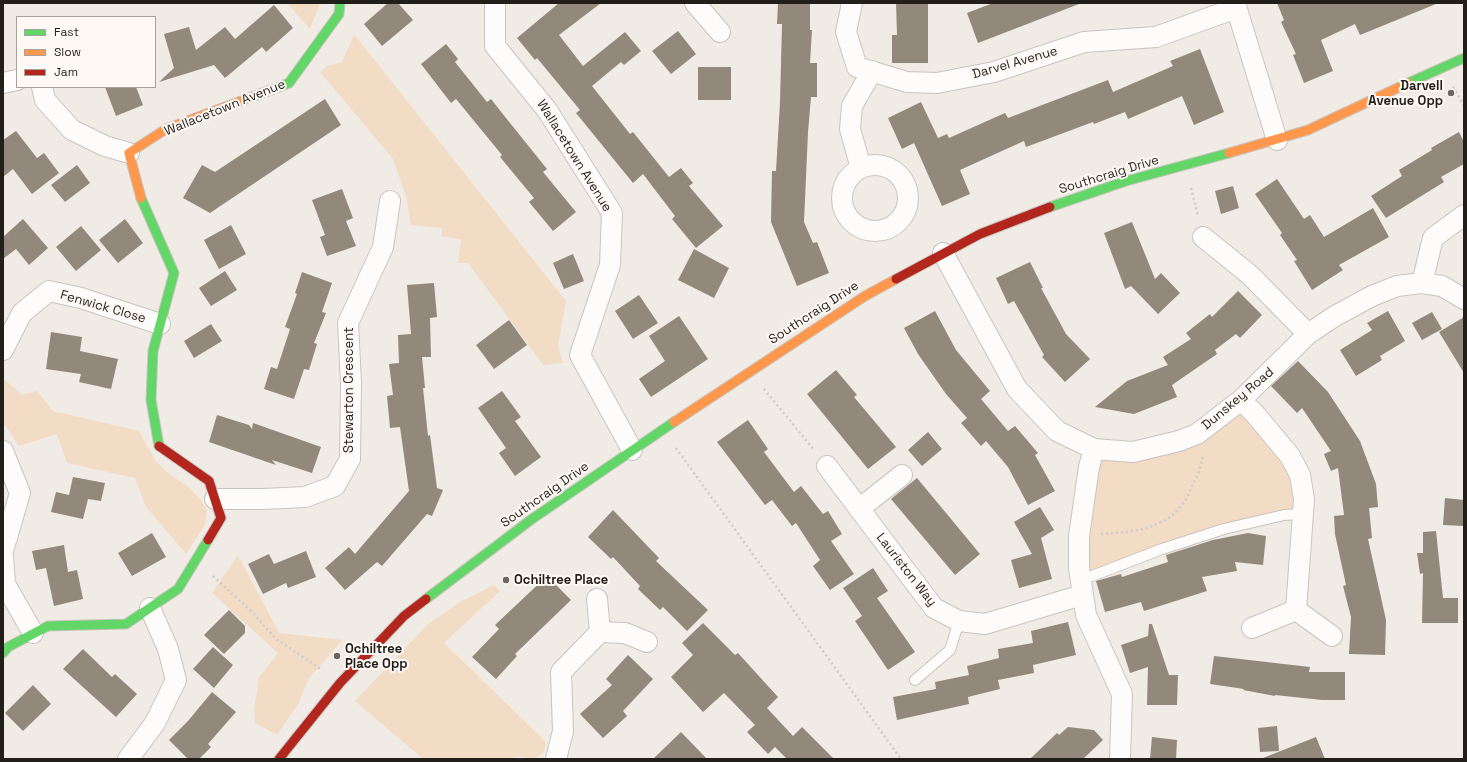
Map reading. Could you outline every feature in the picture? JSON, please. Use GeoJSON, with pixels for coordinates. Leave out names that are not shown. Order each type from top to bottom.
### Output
{"type":"FeatureCollection","features":[{"type":"Feature","properties":{"kind":"street","name":"Wallacetown Avenue"},"geometry":{"type":"LineString","coordinates":[[129,153],[166,129],[290,83],[339,14],[340,3]]}},
{"type":"Feature","properties":{"kind":"street","name":"Wallacetown Avenue"},"geometry":{"type":"LineString","coordinates":[[495,3],[495,46],[548,110],[612,213],[610,265],[580,355],[632,450]]}},
{"type":"Feature","properties":{"kind":"street"},"geometry":{"type":"LineString","coordinates":[[695,3],[720,32]]}},
{"type":"Feature","properties":{"kind":"street","name":"Darvel Avenue"},"geometry":{"type":"LineString","coordinates":[[852,3],[846,32],[857,67],[907,82],[937,83],[994,72],[1084,42],[1156,37],[1235,6],[1277,140]]}},
{"type":"Feature","properties":{"kind":"street","name":"Southcraig Drive"},"geometry":{"type":"LineString","coordinates":[[279,759],[340,683],[404,616],[532,519],[632,450],[865,296],[980,234],[1018,218],[1126,181],[1186,166],[1308,130],[1464,58]]}},
{"type":"Feature","properties":{"kind":"street"},"geometry":{"type":"LineString","coordinates":[[861,168],[850,129],[852,106],[872,71]]}},
{"type":"Feature","properties":{"kind":"street"},"geometry":{"type":"LineString","coordinates":[[3,83],[16,80]]}},
{"type":"Feature","properties":{"kind":"street"},"geometry":{"type":"LineString","coordinates":[[3,653],[8,647],[48,626],[126,624],[178,589],[221,518],[209,481],[159,447],[151,400],[153,351],[174,273],[142,200],[129,153],[105,146],[72,130],[45,100],[42,88]]}},
{"type":"Feature","properties":{"kind":"street","name":"Stewarton Crescent"},"geometry":{"type":"LineString","coordinates":[[215,499],[305,497],[335,486],[350,459],[351,383],[348,323],[384,247],[390,201]]}},
{"type":"Feature","properties":{"kind":"street"},"geometry":{"type":"LineString","coordinates":[[1422,283],[1433,238],[1464,215]]}},
{"type":"Feature","properties":{"kind":"street"},"geometry":{"type":"LineString","coordinates":[[1203,237],[1250,275],[1308,334]]}},
{"type":"Feature","properties":{"kind":"street","name":"Dunskey Road"},"geometry":{"type":"LineString","coordinates":[[943,253],[1017,389],[1057,431],[1094,449],[1133,452],[1179,441],[1197,434],[1241,400],[1308,334],[1335,316],[1372,296],[1397,286],[1422,283],[1442,286],[1464,299]]}},
{"type":"Feature","properties":{"kind":"street","name":"Fenwick Close"},"geometry":{"type":"LineString","coordinates":[[3,350],[22,313],[49,292],[81,298],[160,324]]}},
{"type":"Feature","properties":{"kind":"street"},"geometry":{"type":"LineString","coordinates":[[1241,400],[1255,414],[1290,456],[1300,475],[1304,499],[1296,610]]}},
{"type":"Feature","properties":{"kind":"street"},"geometry":{"type":"LineString","coordinates":[[1094,449],[1089,467],[1079,536],[1081,587],[1086,615],[1122,694],[1120,759]]}},
{"type":"Feature","properties":{"kind":"street"},"geometry":{"type":"LineString","coordinates":[[3,451],[20,493],[3,551]]}},
{"type":"Feature","properties":{"kind":"street","name":"Lauriston Way"},"geometry":{"type":"LineString","coordinates":[[827,466],[934,608],[959,621],[985,624],[1081,587]]}},
{"type":"Feature","properties":{"kind":"street"},"geometry":{"type":"LineString","coordinates":[[859,509],[902,475]]}},
{"type":"Feature","properties":{"kind":"street"},"geometry":{"type":"LineString","coordinates":[[3,556],[5,584],[33,633]]}},
{"type":"Feature","properties":{"kind":"street"},"geometry":{"type":"LineString","coordinates":[[597,599],[600,632]]}},
{"type":"Feature","properties":{"kind":"street"},"geometry":{"type":"LineString","coordinates":[[128,759],[155,723],[176,680],[168,649],[150,608]]}},
{"type":"Feature","properties":{"kind":"street"},"geometry":{"type":"LineString","coordinates":[[1252,628],[1296,610]]}},
{"type":"Feature","properties":{"kind":"street"},"geometry":{"type":"LineString","coordinates":[[1296,610],[1332,636]]}},
{"type":"Feature","properties":{"kind":"street"},"geometry":{"type":"LineString","coordinates":[[556,759],[563,731],[561,672],[600,632],[625,633],[648,642]]}},
{"type":"Feature","properties":{"kind":"lane"},"geometry":{"type":"LineString","coordinates":[[1081,587],[1092,576],[1162,549],[1224,530],[1284,515],[1303,514]]}},
{"type":"Feature","properties":{"kind":"lane"},"geometry":{"type":"LineString","coordinates":[[915,680],[950,650],[959,621]]}},
{"type":"Feature","properties":{"kind":"path"},"geometry":{"type":"LineString","coordinates":[[1186,166],[1203,237]]}},
{"type":"Feature","properties":{"kind":"path"},"geometry":{"type":"LineString","coordinates":[[750,371],[827,466]]}},
{"type":"Feature","properties":{"kind":"path"},"geometry":{"type":"LineString","coordinates":[[662,430],[901,759]]}},
{"type":"Feature","properties":{"kind":"path"},"geometry":{"type":"LineString","coordinates":[[1079,536],[1126,532],[1148,528],[1166,520],[1176,512],[1193,485],[1201,465],[1205,447],[1197,434]]}},
{"type":"Feature","properties":{"kind":"path"},"geometry":{"type":"LineString","coordinates":[[194,562],[221,583],[251,611],[275,638],[305,657],[340,683]]}},
{"type":"Feature","properties":{"kind":"shaded area"},"geometry":{"type":"Polygon","coordinates":[[[287,3],[320,3],[310,29],[287,3]]]}},
{"type":"Feature","properties":{"kind":"shaded area"},"geometry":{"type":"Polygon","coordinates":[[[354,34],[566,301],[558,347],[563,363],[543,365],[468,263],[458,263],[461,240],[442,236],[442,228],[411,225],[406,196],[393,159],[320,72],[327,66],[342,62],[354,34]]]}},
{"type":"Feature","properties":{"kind":"shaded area"},"geometry":{"type":"Polygon","coordinates":[[[5,380],[22,395],[37,391],[53,411],[139,431],[155,460],[168,473],[190,488],[201,500],[207,511],[205,525],[186,554],[146,507],[135,478],[67,463],[57,434],[19,446],[3,422],[3,381],[5,380]]]}},
{"type":"Feature","properties":{"kind":"shaded area"},"geometry":{"type":"Polygon","coordinates":[[[1240,404],[1287,457],[1299,511],[1083,575],[1097,452],[1135,455],[1240,404]]]}},
{"type":"Feature","properties":{"kind":"shaded area"},"geometry":{"type":"Polygon","coordinates":[[[238,555],[279,633],[343,640],[309,678],[298,704],[277,735],[255,723],[254,710],[259,677],[278,653],[212,593],[238,555]]]}},
{"type":"Feature","properties":{"kind":"shaded area"},"geometry":{"type":"Polygon","coordinates":[[[494,585],[500,591],[444,643],[546,742],[544,752],[534,759],[519,756],[506,759],[423,759],[355,701],[427,625],[460,602],[494,585]]]}},
{"type":"Feature","properties":{"kind":"building"},"geometry":{"type":"Polygon","coordinates":[[[388,3],[398,3],[413,20],[382,46],[364,24],[388,3]]]}},
{"type":"Feature","properties":{"kind":"building"},"geometry":{"type":"Polygon","coordinates":[[[559,3],[601,3],[559,35],[583,66],[625,32],[641,51],[624,65],[621,62],[592,86],[630,134],[633,132],[669,177],[681,168],[693,183],[689,186],[723,226],[696,248],[672,219],[675,216],[643,174],[633,183],[576,113],[580,110],[537,58],[535,60],[517,38],[559,3]]]}},
{"type":"Feature","properties":{"kind":"building"},"geometry":{"type":"Polygon","coordinates":[[[778,3],[810,3],[810,30],[812,30],[810,63],[817,63],[817,97],[811,97],[808,132],[804,222],[813,243],[817,242],[829,273],[797,286],[771,222],[772,171],[776,171],[780,102],[782,24],[777,24],[778,3]]]}},
{"type":"Feature","properties":{"kind":"building"},"geometry":{"type":"Polygon","coordinates":[[[896,3],[928,3],[928,63],[892,63],[892,35],[897,35],[896,3]]]}},
{"type":"Feature","properties":{"kind":"building"},"geometry":{"type":"Polygon","coordinates":[[[993,3],[1079,4],[978,43],[967,13],[993,3]]]}},
{"type":"Feature","properties":{"kind":"building"},"geometry":{"type":"Polygon","coordinates":[[[1277,3],[1436,4],[1360,35],[1355,24],[1321,40],[1333,71],[1304,83],[1293,55],[1296,54],[1281,22],[1284,20],[1277,3]]]}},
{"type":"Feature","properties":{"kind":"building"},"geometry":{"type":"Polygon","coordinates":[[[274,5],[293,28],[266,52],[262,47],[225,78],[214,65],[159,82],[174,68],[164,34],[189,27],[196,50],[225,27],[235,39],[274,5]]]}},
{"type":"Feature","properties":{"kind":"building"},"geometry":{"type":"Polygon","coordinates":[[[678,31],[696,54],[671,74],[652,51],[678,31]]]}},
{"type":"Feature","properties":{"kind":"building"},"geometry":{"type":"Polygon","coordinates":[[[446,44],[458,59],[455,62],[487,102],[491,99],[547,169],[543,172],[576,212],[553,231],[529,202],[534,198],[500,157],[502,155],[456,99],[451,103],[421,64],[446,44]]]}},
{"type":"Feature","properties":{"kind":"building"},"geometry":{"type":"Polygon","coordinates":[[[1200,49],[1224,112],[1194,125],[1182,96],[1128,119],[1125,112],[1094,124],[1093,122],[1026,147],[1024,141],[960,170],[970,194],[942,206],[914,143],[902,149],[888,118],[921,102],[938,138],[947,134],[949,138],[1005,113],[1008,118],[1108,80],[1113,92],[1173,66],[1170,61],[1200,49]]]}},
{"type":"Feature","properties":{"kind":"building"},"geometry":{"type":"Polygon","coordinates":[[[698,67],[731,67],[731,100],[698,100],[698,67]]]}},
{"type":"Feature","properties":{"kind":"building"},"geometry":{"type":"Polygon","coordinates":[[[105,88],[136,88],[143,105],[116,116],[105,88]]]}},
{"type":"Feature","properties":{"kind":"building"},"geometry":{"type":"Polygon","coordinates":[[[325,99],[341,125],[210,213],[183,198],[202,165],[215,172],[325,99]]]}},
{"type":"Feature","properties":{"kind":"building"},"geometry":{"type":"Polygon","coordinates":[[[16,131],[37,158],[44,153],[59,173],[32,194],[13,169],[3,177],[3,140],[16,131]]]}},
{"type":"Feature","properties":{"kind":"building"},"geometry":{"type":"Polygon","coordinates":[[[1459,132],[1464,142],[1464,164],[1441,177],[1444,182],[1386,218],[1371,196],[1402,176],[1399,170],[1432,150],[1431,148],[1459,132]]]}},
{"type":"Feature","properties":{"kind":"building"},"geometry":{"type":"Polygon","coordinates":[[[77,165],[90,183],[65,202],[51,185],[77,165]]]}},
{"type":"Feature","properties":{"kind":"building"},"geometry":{"type":"Polygon","coordinates":[[[1277,179],[1304,219],[1310,215],[1324,237],[1373,208],[1389,237],[1339,265],[1343,270],[1312,290],[1294,261],[1297,260],[1280,235],[1282,233],[1255,194],[1277,179]]]}},
{"type":"Feature","properties":{"kind":"building"},"geometry":{"type":"Polygon","coordinates":[[[1233,186],[1239,208],[1221,214],[1215,191],[1233,186]]]}},
{"type":"Feature","properties":{"kind":"building"},"geometry":{"type":"Polygon","coordinates":[[[342,189],[353,218],[346,221],[356,246],[327,256],[320,237],[325,235],[312,200],[342,189]]]}},
{"type":"Feature","properties":{"kind":"building"},"geometry":{"type":"Polygon","coordinates":[[[23,219],[48,248],[29,265],[16,249],[3,259],[3,237],[23,219]]]}},
{"type":"Feature","properties":{"kind":"building"},"geometry":{"type":"Polygon","coordinates":[[[125,219],[143,243],[118,263],[99,240],[125,219]]]}},
{"type":"Feature","properties":{"kind":"building"},"geometry":{"type":"Polygon","coordinates":[[[1132,222],[1155,279],[1161,273],[1180,293],[1158,314],[1131,286],[1125,289],[1104,233],[1132,222]]]}},
{"type":"Feature","properties":{"kind":"building"},"geometry":{"type":"Polygon","coordinates":[[[231,225],[246,254],[219,269],[204,240],[231,225]]]}},
{"type":"Feature","properties":{"kind":"building"},"geometry":{"type":"Polygon","coordinates":[[[81,226],[101,250],[76,271],[56,247],[81,226]]]}},
{"type":"Feature","properties":{"kind":"building"},"geometry":{"type":"Polygon","coordinates":[[[694,249],[729,268],[714,298],[678,280],[694,249]]]}},
{"type":"Feature","properties":{"kind":"building"},"geometry":{"type":"Polygon","coordinates":[[[573,254],[584,281],[564,289],[553,263],[573,254]]]}},
{"type":"Feature","properties":{"kind":"building"},"geometry":{"type":"Polygon","coordinates":[[[1030,262],[1043,288],[1041,288],[1066,334],[1090,359],[1065,382],[1042,357],[1044,355],[1014,301],[1008,304],[996,278],[1030,262]]]}},
{"type":"Feature","properties":{"kind":"building"},"geometry":{"type":"Polygon","coordinates":[[[225,271],[237,290],[211,306],[199,288],[225,271]]]}},
{"type":"Feature","properties":{"kind":"building"},"geometry":{"type":"Polygon","coordinates":[[[302,272],[332,283],[322,312],[326,313],[314,343],[317,344],[309,370],[304,369],[294,399],[264,389],[271,367],[277,369],[290,329],[285,327],[297,294],[295,293],[302,272]]]}},
{"type":"Feature","properties":{"kind":"building"},"geometry":{"type":"Polygon","coordinates":[[[434,283],[437,317],[430,318],[431,357],[422,357],[425,388],[423,388],[428,436],[430,435],[437,488],[443,490],[432,516],[427,514],[382,566],[377,562],[345,590],[325,568],[349,547],[355,554],[409,491],[400,427],[390,428],[387,396],[393,395],[389,364],[399,363],[398,335],[411,334],[407,285],[434,283]]]}},
{"type":"Feature","properties":{"kind":"building"},"geometry":{"type":"Polygon","coordinates":[[[1238,291],[1262,315],[1240,338],[1236,334],[1215,350],[1217,354],[1172,385],[1177,397],[1134,414],[1095,407],[1127,381],[1168,365],[1163,357],[1191,339],[1186,333],[1210,314],[1212,317],[1238,291]]]}},
{"type":"Feature","properties":{"kind":"building"},"geometry":{"type":"Polygon","coordinates":[[[639,295],[658,323],[633,339],[615,311],[639,295]]]}},
{"type":"Feature","properties":{"kind":"building"},"geometry":{"type":"Polygon","coordinates":[[[935,311],[956,350],[990,391],[981,399],[1008,431],[1015,426],[1038,453],[1035,455],[1055,491],[1028,505],[1008,467],[986,441],[981,446],[961,423],[967,418],[946,394],[918,354],[904,328],[935,311]]]}},
{"type":"Feature","properties":{"kind":"building"},"geometry":{"type":"Polygon","coordinates":[[[1388,311],[1405,341],[1380,356],[1382,360],[1356,376],[1340,350],[1372,330],[1367,323],[1388,311]]]}},
{"type":"Feature","properties":{"kind":"building"},"geometry":{"type":"Polygon","coordinates":[[[1432,312],[1442,329],[1422,340],[1412,323],[1432,312]]]}},
{"type":"Feature","properties":{"kind":"building"},"geometry":{"type":"Polygon","coordinates":[[[679,316],[708,359],[651,397],[639,379],[665,361],[649,336],[679,316]]]}},
{"type":"Feature","properties":{"kind":"building"},"geometry":{"type":"Polygon","coordinates":[[[1464,317],[1464,373],[1439,332],[1464,317]]]}},
{"type":"Feature","properties":{"kind":"building"},"geometry":{"type":"Polygon","coordinates":[[[509,320],[527,345],[494,369],[476,345],[509,320]]]}},
{"type":"Feature","properties":{"kind":"building"},"geometry":{"type":"Polygon","coordinates":[[[211,324],[222,341],[194,358],[184,341],[211,324]]]}},
{"type":"Feature","properties":{"kind":"building"},"geometry":{"type":"Polygon","coordinates":[[[51,332],[82,337],[80,351],[118,359],[111,389],[79,382],[81,374],[46,369],[51,332]]]}},
{"type":"Feature","properties":{"kind":"building"},"geometry":{"type":"Polygon","coordinates":[[[1298,361],[1328,392],[1360,441],[1376,484],[1378,507],[1369,508],[1372,538],[1368,539],[1386,620],[1385,655],[1349,654],[1351,617],[1343,586],[1346,585],[1335,534],[1334,516],[1344,515],[1338,468],[1331,471],[1324,454],[1331,451],[1302,408],[1297,413],[1271,386],[1298,361]]]}},
{"type":"Feature","properties":{"kind":"building"},"geometry":{"type":"Polygon","coordinates":[[[836,370],[857,395],[854,397],[896,447],[868,469],[807,394],[836,370]]]}},
{"type":"Feature","properties":{"kind":"building"},"geometry":{"type":"Polygon","coordinates":[[[502,391],[521,417],[515,421],[541,457],[515,476],[499,453],[506,448],[478,408],[502,391]]]}},
{"type":"Feature","properties":{"kind":"building"},"geometry":{"type":"Polygon","coordinates":[[[217,415],[249,425],[252,429],[253,423],[321,447],[312,473],[272,460],[276,465],[209,442],[217,415]]]}},
{"type":"Feature","properties":{"kind":"building"},"geometry":{"type":"Polygon","coordinates":[[[748,420],[768,449],[764,452],[794,492],[801,486],[823,514],[828,511],[842,534],[831,541],[854,574],[830,590],[813,566],[820,560],[796,523],[792,526],[772,500],[765,505],[717,442],[748,420]]]}},
{"type":"Feature","properties":{"kind":"building"},"geometry":{"type":"Polygon","coordinates":[[[928,432],[942,449],[922,466],[908,450],[928,432]]]}},
{"type":"Feature","properties":{"kind":"building"},"geometry":{"type":"Polygon","coordinates":[[[73,477],[105,483],[101,501],[88,499],[83,519],[51,512],[56,492],[69,495],[73,477]]]}},
{"type":"Feature","properties":{"kind":"building"},"geometry":{"type":"Polygon","coordinates":[[[917,478],[980,554],[955,575],[891,499],[917,478]]]}},
{"type":"Feature","properties":{"kind":"building"},"geometry":{"type":"Polygon","coordinates":[[[1445,498],[1464,500],[1464,526],[1443,525],[1445,498]]]}},
{"type":"Feature","properties":{"kind":"building"},"geometry":{"type":"Polygon","coordinates":[[[1040,507],[1054,530],[1041,538],[1052,579],[1019,588],[1011,560],[1032,554],[1014,522],[1040,507]]]}},
{"type":"Feature","properties":{"kind":"building"},"geometry":{"type":"Polygon","coordinates":[[[613,510],[659,558],[656,561],[708,610],[687,631],[663,607],[660,610],[638,589],[640,586],[613,557],[611,559],[588,537],[613,510]]]}},
{"type":"Feature","properties":{"kind":"building"},"geometry":{"type":"Polygon","coordinates":[[[1436,531],[1443,598],[1458,598],[1458,623],[1422,623],[1423,573],[1420,574],[1417,553],[1423,553],[1423,532],[1436,531]]]}},
{"type":"Feature","properties":{"kind":"building"},"geometry":{"type":"Polygon","coordinates":[[[152,533],[166,557],[132,576],[118,553],[152,533]]]}},
{"type":"Feature","properties":{"kind":"building"},"geometry":{"type":"Polygon","coordinates":[[[1248,533],[1266,536],[1263,565],[1235,562],[1237,571],[1202,577],[1207,591],[1144,611],[1141,602],[1105,612],[1096,581],[1121,574],[1122,577],[1168,562],[1166,555],[1213,540],[1248,533]]]}},
{"type":"Feature","properties":{"kind":"building"},"geometry":{"type":"Polygon","coordinates":[[[64,545],[68,572],[77,570],[83,599],[54,606],[46,568],[36,570],[32,551],[64,545]]]}},
{"type":"Feature","properties":{"kind":"building"},"geometry":{"type":"Polygon","coordinates":[[[306,551],[316,577],[288,588],[286,583],[263,594],[248,564],[269,554],[274,564],[306,551]]]}},
{"type":"Feature","properties":{"kind":"building"},"geometry":{"type":"Polygon","coordinates":[[[873,568],[888,591],[877,598],[915,652],[888,670],[855,621],[862,616],[843,588],[873,568]]]}},
{"type":"Feature","properties":{"kind":"building"},"geometry":{"type":"Polygon","coordinates":[[[547,576],[571,600],[515,654],[517,656],[496,679],[472,657],[499,629],[495,625],[547,576]]]}},
{"type":"Feature","properties":{"kind":"building"},"geometry":{"type":"Polygon","coordinates":[[[229,610],[245,626],[245,633],[224,654],[204,635],[229,610]]]}},
{"type":"Feature","properties":{"kind":"building"},"geometry":{"type":"Polygon","coordinates":[[[1068,622],[1076,655],[1033,665],[1034,673],[998,680],[1000,689],[968,697],[969,704],[897,720],[893,697],[936,689],[935,682],[969,675],[967,666],[999,658],[998,649],[1033,643],[1031,631],[1068,622]]]}},
{"type":"Feature","properties":{"kind":"building"},"geometry":{"type":"Polygon","coordinates":[[[703,623],[735,655],[738,653],[778,697],[767,708],[793,736],[802,727],[834,759],[787,759],[775,747],[768,754],[747,732],[755,725],[724,693],[703,712],[671,677],[693,655],[682,643],[703,623]]]}},
{"type":"Feature","properties":{"kind":"building"},"geometry":{"type":"Polygon","coordinates":[[[1149,624],[1152,624],[1169,675],[1178,675],[1177,705],[1147,705],[1148,667],[1130,673],[1121,645],[1148,636],[1149,624]]]}},
{"type":"Feature","properties":{"kind":"building"},"geometry":{"type":"Polygon","coordinates":[[[213,647],[233,665],[214,688],[193,669],[213,647]]]}},
{"type":"Feature","properties":{"kind":"building"},"geometry":{"type":"Polygon","coordinates":[[[83,649],[112,677],[115,674],[137,694],[116,717],[63,669],[83,649]]]}},
{"type":"Feature","properties":{"kind":"building"},"geometry":{"type":"Polygon","coordinates":[[[628,655],[653,679],[623,711],[627,716],[603,738],[580,714],[612,685],[606,679],[628,655]]]}},
{"type":"Feature","properties":{"kind":"building"},"geometry":{"type":"Polygon","coordinates":[[[1214,656],[1310,667],[1309,672],[1345,672],[1345,700],[1322,700],[1275,696],[1243,690],[1244,689],[1210,684],[1214,656]]]}},
{"type":"Feature","properties":{"kind":"building"},"geometry":{"type":"Polygon","coordinates":[[[33,685],[51,704],[23,731],[5,713],[33,685]]]}},
{"type":"Feature","properties":{"kind":"building"},"geometry":{"type":"Polygon","coordinates":[[[212,692],[236,712],[208,744],[211,747],[199,759],[188,759],[169,740],[188,721],[212,692]]]}},
{"type":"Feature","properties":{"kind":"building"},"geometry":{"type":"Polygon","coordinates":[[[1277,726],[1279,751],[1260,752],[1258,728],[1277,726]]]}},
{"type":"Feature","properties":{"kind":"building"},"geometry":{"type":"Polygon","coordinates":[[[1068,727],[1094,730],[1103,740],[1083,759],[1030,759],[1057,733],[1059,735],[1068,727]]]}},
{"type":"Feature","properties":{"kind":"building"},"geometry":{"type":"Polygon","coordinates":[[[681,732],[707,759],[653,759],[681,732]]]}},
{"type":"Feature","properties":{"kind":"building"},"geometry":{"type":"Polygon","coordinates":[[[1152,737],[1177,740],[1176,759],[1150,759],[1152,737]]]}},
{"type":"Feature","properties":{"kind":"building"},"geometry":{"type":"Polygon","coordinates":[[[1316,737],[1325,759],[1263,758],[1316,737]]]}},
{"type":"Feature","properties":{"kind":"traffic: fast"},"geometry":{"type":"LineString","coordinates":[[252,97],[289,83],[339,14],[340,3]]}},
{"type":"Feature","properties":{"kind":"traffic: fast"},"geometry":{"type":"LineString","coordinates":[[1408,83],[1464,58]]}},
{"type":"Feature","properties":{"kind":"traffic: fast"},"geometry":{"type":"LineString","coordinates":[[1050,207],[1126,181],[1229,153]]}},
{"type":"Feature","properties":{"kind":"traffic: fast"},"geometry":{"type":"LineString","coordinates":[[141,198],[174,273],[153,351],[151,400],[159,446]]}},
{"type":"Feature","properties":{"kind":"traffic: fast"},"geometry":{"type":"LineString","coordinates":[[426,599],[532,519],[674,422]]}},
{"type":"Feature","properties":{"kind":"traffic: fast"},"geometry":{"type":"LineString","coordinates":[[3,653],[8,647],[48,626],[126,624],[178,589],[208,540]]}},
{"type":"Feature","properties":{"kind":"traffic: slow"},"geometry":{"type":"LineString","coordinates":[[1229,153],[1308,130],[1408,83]]}},
{"type":"Feature","properties":{"kind":"traffic: slow"},"geometry":{"type":"LineString","coordinates":[[141,198],[129,153],[166,129],[252,97]]}},
{"type":"Feature","properties":{"kind":"traffic: slow"},"geometry":{"type":"LineString","coordinates":[[674,422],[865,296],[896,279]]}},
{"type":"Feature","properties":{"kind":"traffic: jam"},"geometry":{"type":"LineString","coordinates":[[896,279],[980,234],[1050,207]]}},
{"type":"Feature","properties":{"kind":"traffic: jam"},"geometry":{"type":"LineString","coordinates":[[159,446],[209,481],[221,518],[208,540]]}},
{"type":"Feature","properties":{"kind":"traffic: jam"},"geometry":{"type":"LineString","coordinates":[[279,759],[340,683],[404,616],[426,599]]}},
{"type":"Feature","properties":{"kind":"place","name":"Darvell Avenue Opp"},"geometry":{"type":"Point","coordinates":[1451,93]}},
{"type":"Feature","properties":{"kind":"place","name":"Ochiltree Place"},"geometry":{"type":"Point","coordinates":[506,580]}},
{"type":"Feature","properties":{"kind":"place","name":"Ochiltree Place Opp"},"geometry":{"type":"Point","coordinates":[337,656]}}]}
